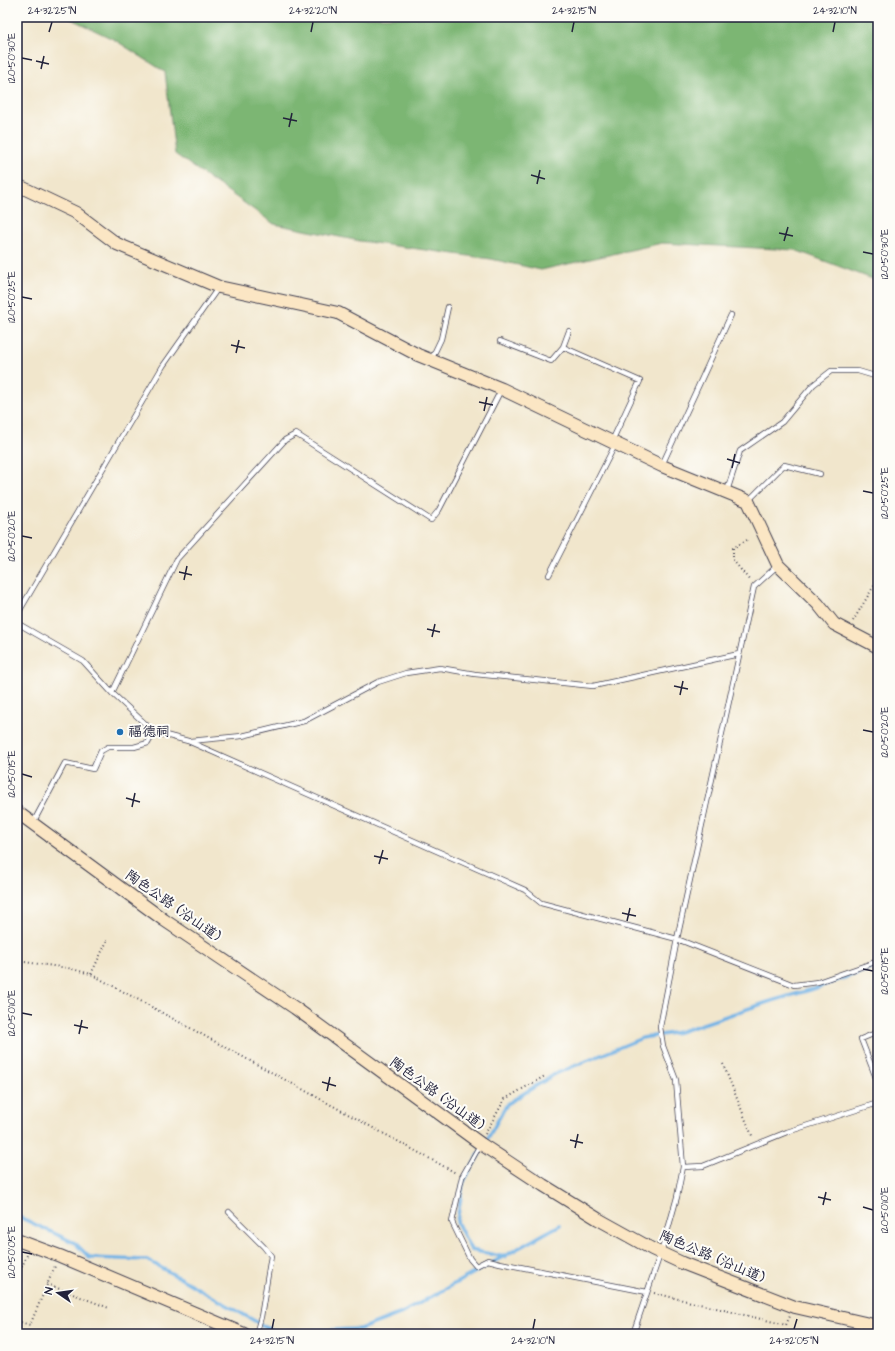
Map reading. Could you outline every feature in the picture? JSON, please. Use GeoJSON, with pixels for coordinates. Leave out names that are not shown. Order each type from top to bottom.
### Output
{"type":"FeatureCollection","features":[{"type":"Feature","properties":{"kind":"street"},"geometry":{"type":"LineString","coordinates":[[17,185],[76,213],[118,244],[219,287],[338,313],[411,352],[502,389],[613,444],[748,502],[778,565],[818,604],[834,624],[878,647]]}},
{"type":"Feature","properties":{"kind":"street","name":"陶色公路 (沿山道)"},"geometry":{"type":"LineString","coordinates":[[17,812],[164,920],[295,1008],[481,1144],[598,1219],[661,1253],[689,1266],[795,1307],[878,1326]]}},
{"type":"Feature","properties":{"kind":"street"},"geometry":{"type":"LineString","coordinates":[[17,1240],[60,1256],[244,1334]]}},
{"type":"Feature","properties":{"kind":"lane"},"geometry":{"type":"LineString","coordinates":[[17,615],[163,366],[219,287]]}},
{"type":"Feature","properties":{"kind":"lane"},"geometry":{"type":"LineString","coordinates":[[431,360],[441,340],[448,307]]}},
{"type":"Feature","properties":{"kind":"lane"},"geometry":{"type":"LineString","coordinates":[[662,466],[731,315]]}},
{"type":"Feature","properties":{"kind":"lane"},"geometry":{"type":"LineString","coordinates":[[500,341],[551,361],[563,346],[569,331]]}},
{"type":"Feature","properties":{"kind":"lane"},"geometry":{"type":"LineString","coordinates":[[549,575],[613,444],[640,381],[563,346]]}},
{"type":"Feature","properties":{"kind":"lane"},"geometry":{"type":"LineString","coordinates":[[727,493],[740,451],[782,422],[813,385],[831,371],[858,371],[878,376]]}},
{"type":"Feature","properties":{"kind":"lane"},"geometry":{"type":"LineString","coordinates":[[112,693],[177,559],[285,440],[296,434],[431,520],[439,510],[502,389]]}},
{"type":"Feature","properties":{"kind":"lane"},"geometry":{"type":"LineString","coordinates":[[748,502],[784,465],[820,474]]}},
{"type":"Feature","properties":{"kind":"lane"},"geometry":{"type":"LineString","coordinates":[[633,1334],[661,1253],[677,1197],[683,1167],[676,1080],[663,1046],[660,1027],[677,939],[754,587],[778,565]]}},
{"type":"Feature","properties":{"kind":"lane"},"geometry":{"type":"LineString","coordinates":[[17,624],[83,661],[112,693],[154,732],[188,741],[525,890],[541,903],[677,939],[794,985],[818,982],[878,961]]}},
{"type":"Feature","properties":{"kind":"lane"},"geometry":{"type":"LineString","coordinates":[[188,741],[242,736],[304,721],[378,682],[406,673],[440,668],[475,674],[593,686],[739,654]]}},
{"type":"Feature","properties":{"kind":"lane"},"geometry":{"type":"LineString","coordinates":[[32,823],[65,763],[93,769],[101,751],[108,747],[134,747],[148,744],[154,732]]}},
{"type":"Feature","properties":{"kind":"lane"},"geometry":{"type":"LineString","coordinates":[[878,1032],[861,1039],[878,1083]]}},
{"type":"Feature","properties":{"kind":"lane"},"geometry":{"type":"LineString","coordinates":[[683,1167],[703,1166],[787,1132],[878,1103]]}},
{"type":"Feature","properties":{"kind":"lane"},"geometry":{"type":"LineString","coordinates":[[481,1144],[462,1177],[452,1222],[470,1259],[476,1266],[488,1260],[647,1292]]}},
{"type":"Feature","properties":{"kind":"lane"},"geometry":{"type":"LineString","coordinates":[[229,1212],[271,1256],[261,1317],[256,1334]]}},
{"type":"Feature","properties":{"kind":"path"},"geometry":{"type":"LineString","coordinates":[[747,540],[733,548],[733,560],[754,587]]}},
{"type":"Feature","properties":{"kind":"path"},"geometry":{"type":"LineString","coordinates":[[847,631],[878,579]]}},
{"type":"Feature","properties":{"kind":"path"},"geometry":{"type":"LineString","coordinates":[[91,974],[108,939]]}},
{"type":"Feature","properties":{"kind":"path"},"geometry":{"type":"LineString","coordinates":[[17,961],[68,968],[91,974],[462,1177]]}},
{"type":"Feature","properties":{"kind":"path"},"geometry":{"type":"LineString","coordinates":[[723,1064],[756,1145]]}},
{"type":"Feature","properties":{"kind":"path"},"geometry":{"type":"LineString","coordinates":[[481,1144],[505,1099],[545,1076]]}},
{"type":"Feature","properties":{"kind":"path"},"geometry":{"type":"LineString","coordinates":[[17,1278],[31,1246]]}},
{"type":"Feature","properties":{"kind":"path"},"geometry":{"type":"LineString","coordinates":[[17,1321],[30,1325],[60,1256]]}},
{"type":"Feature","properties":{"kind":"path"},"geometry":{"type":"LineString","coordinates":[[47,1284],[109,1308]]}},
{"type":"Feature","properties":{"kind":"path"},"geometry":{"type":"LineString","coordinates":[[647,1292],[786,1324],[795,1307]]}},
{"type":"Feature","properties":{"kind":"green space"},"geometry":{"type":"Polygon","coordinates":[[[67,17],[870,17],[878,26],[878,281],[795,250],[662,243],[541,270],[491,259],[360,241],[274,224],[175,154],[165,72],[115,40],[67,17]]]}},
{"type":"Feature","properties":{"kind":"waterway"},"geometry":{"type":"LineString","coordinates":[[505,1257],[471,1250],[457,1222],[463,1183],[507,1104],[555,1074],[642,1038],[679,1032],[768,1002],[810,990],[878,966]]}},
{"type":"Feature","properties":{"kind":"waterway"},"geometry":{"type":"LineString","coordinates":[[17,1216],[75,1243],[90,1258],[147,1260],[274,1332],[360,1329],[402,1313],[560,1225]]}},
{"type":"Feature","properties":{"kind":"place","name":"福德祠"},"geometry":{"type":"Point","coordinates":[120,732]}}]}
